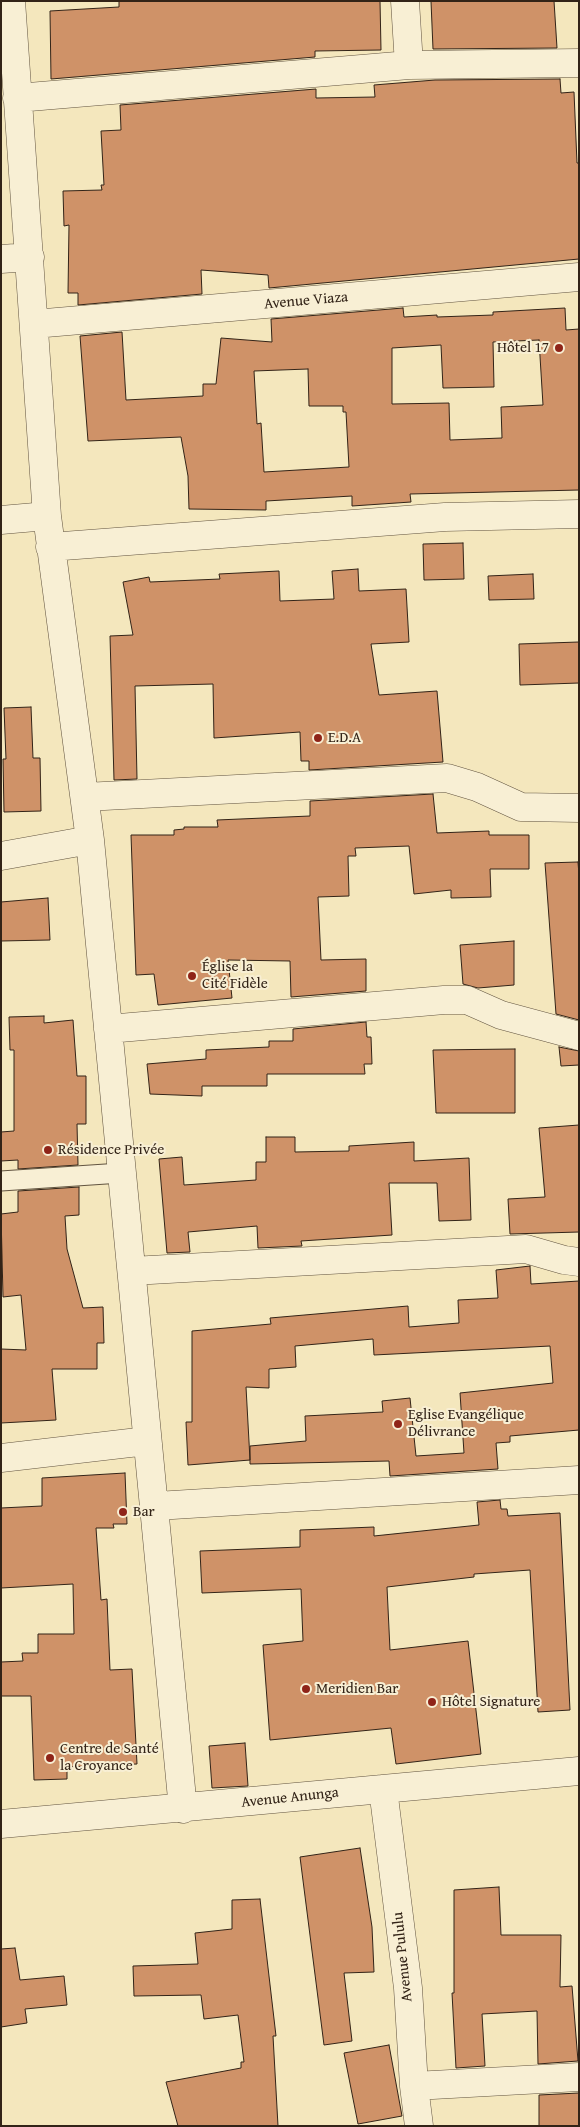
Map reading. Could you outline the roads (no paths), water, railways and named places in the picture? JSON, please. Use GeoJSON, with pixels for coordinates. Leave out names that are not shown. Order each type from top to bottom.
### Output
{"type":"FeatureCollection","features":[{"type":"Feature","properties":{"kind":"street"},"geometry":{"type":"LineString","coordinates":[[11,1],[11,82],[30,257],[47,516],[90,840],[121,1173],[156,1506],[183,1809]]}},
{"type":"Feature","properties":{"kind":"street"},"geometry":{"type":"LineString","coordinates":[[405,1],[409,65]]}},
{"type":"Feature","properties":{"kind":"street"},"geometry":{"type":"LineString","coordinates":[[11,82],[409,65],[579,63]]}},
{"type":"Feature","properties":{"kind":"street"},"geometry":{"type":"LineString","coordinates":[[1,259],[30,257]]}},
{"type":"Feature","properties":{"kind":"street","name":"Avenue Viaza"},"geometry":{"type":"LineString","coordinates":[[34,324],[579,277]]}},
{"type":"Feature","properties":{"kind":"street"},"geometry":{"type":"LineString","coordinates":[[50,547],[445,517],[579,514]]}},
{"type":"Feature","properties":{"kind":"street"},"geometry":{"type":"LineString","coordinates":[[1,520],[47,516]]}},
{"type":"Feature","properties":{"kind":"street"},"geometry":{"type":"LineString","coordinates":[[85,797],[447,778],[476,787],[520,807],[579,808]]}},
{"type":"Feature","properties":{"kind":"street"},"geometry":{"type":"LineString","coordinates":[[1,856],[90,840]]}},
{"type":"Feature","properties":{"kind":"street"},"geometry":{"type":"LineString","coordinates":[[108,1030],[444,1000],[467,1000],[501,1015],[579,1036]]}},
{"type":"Feature","properties":{"kind":"street"},"geometry":{"type":"LineString","coordinates":[[132,1271],[526,1249],[564,1260],[579,1262]]}},
{"type":"Feature","properties":{"kind":"street"},"geometry":{"type":"LineString","coordinates":[[1,1458],[148,1441]]}},
{"type":"Feature","properties":{"kind":"street"},"geometry":{"type":"LineString","coordinates":[[156,1506],[579,1480]]}},
{"type":"Feature","properties":{"kind":"street","name":"Avenue Anunga"},"geometry":{"type":"LineString","coordinates":[[1,1824],[183,1809],[579,1771]]}},
{"type":"Feature","properties":{"kind":"street","name":"Avenue Pululu"},"geometry":{"type":"LineString","coordinates":[[383,1789],[408,1988],[414,2086],[419,2126]]}},
{"type":"Feature","properties":{"kind":"street"},"geometry":{"type":"LineString","coordinates":[[414,2086],[579,2077]]}},
{"type":"Feature","properties":{"kind":"lane"},"geometry":{"type":"LineString","coordinates":[[1,1181],[121,1173]]}},
{"type":"Feature","properties":{"kind":"place","name":"Hôtel 17"},"geometry":{"type":"Point","coordinates":[559,348]}},
{"type":"Feature","properties":{"kind":"place","name":"E.D.A"},"geometry":{"type":"Point","coordinates":[318,738]}},
{"type":"Feature","properties":{"kind":"place","name":"Église la Cité Fidèle"},"geometry":{"type":"Point","coordinates":[192,976]}},
{"type":"Feature","properties":{"kind":"place","name":"Résidence Privée"},"geometry":{"type":"Point","coordinates":[48,1150]}},
{"type":"Feature","properties":{"kind":"place","name":"Eglise Evangélique Délivrance"},"geometry":{"type":"Point","coordinates":[398,1424]}},
{"type":"Feature","properties":{"kind":"place","name":"Bar"},"geometry":{"type":"Point","coordinates":[123,1512]}},
{"type":"Feature","properties":{"kind":"place","name":"Meridien Bar"},"geometry":{"type":"Point","coordinates":[306,1689]}},
{"type":"Feature","properties":{"kind":"place","name":"Hôtel Signature"},"geometry":{"type":"Point","coordinates":[432,1702]}},
{"type":"Feature","properties":{"kind":"place","name":"Centre de Santé la Croyance"},"geometry":{"type":"Point","coordinates":[50,1758]}}]}
